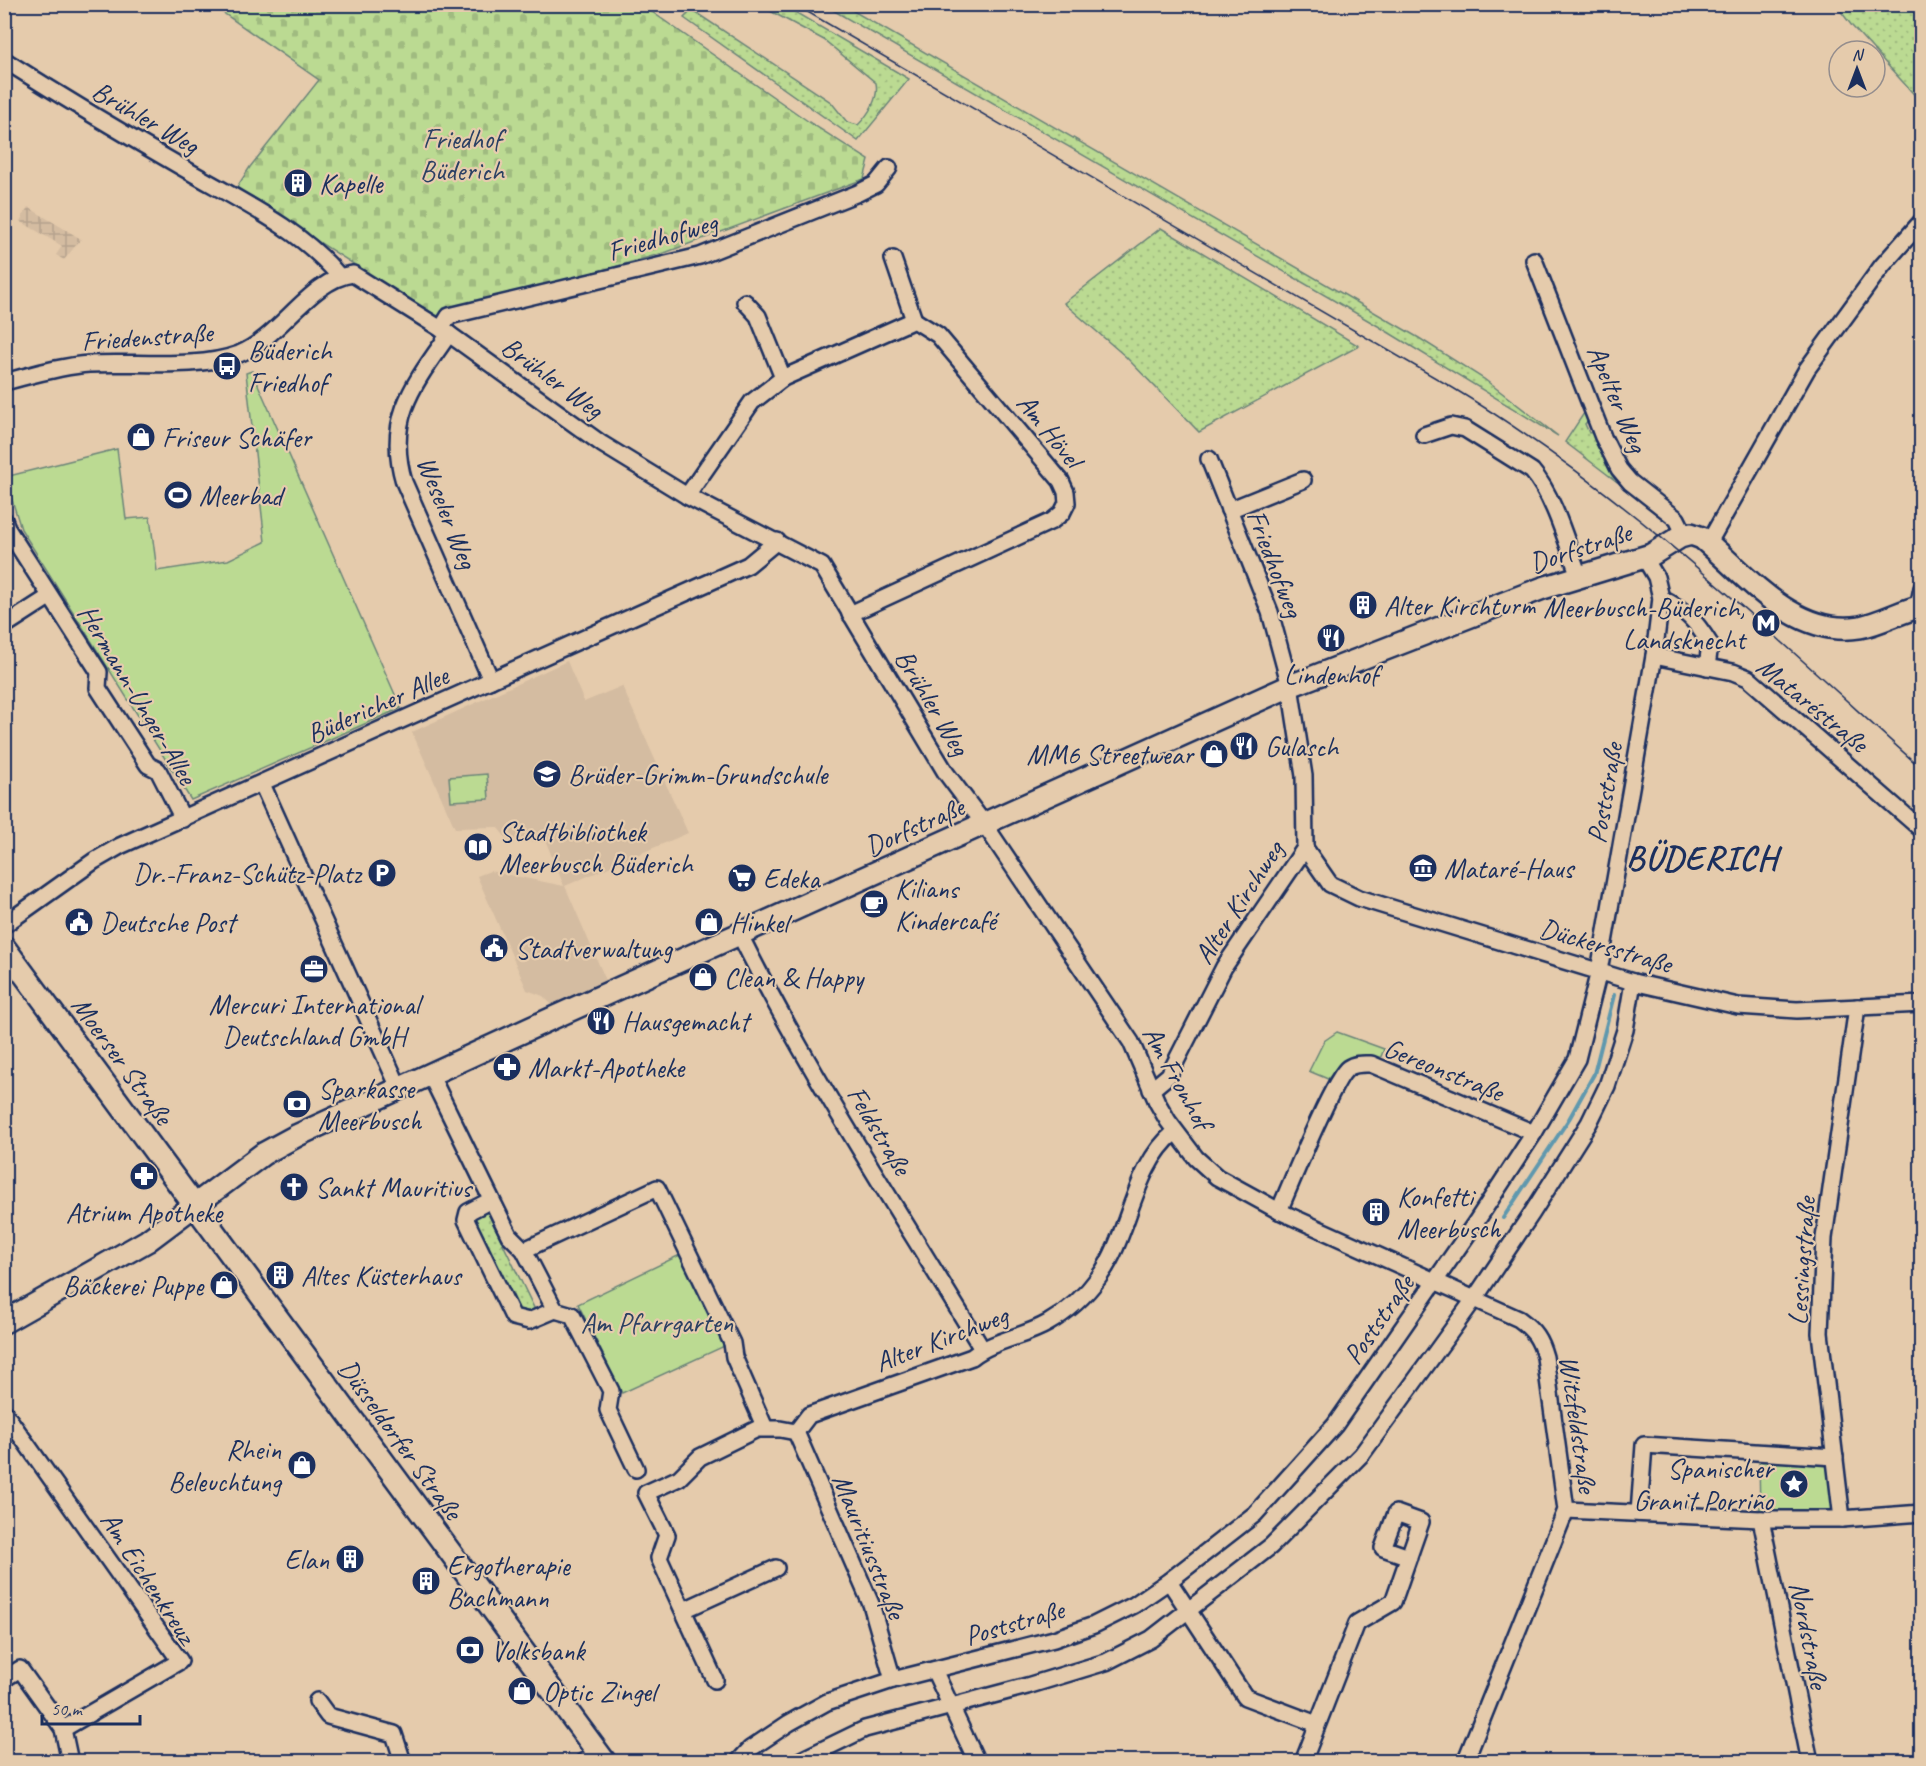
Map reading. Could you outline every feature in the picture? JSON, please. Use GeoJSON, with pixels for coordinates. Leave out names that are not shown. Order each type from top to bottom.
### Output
{"type":"FeatureCollection","features":[{"type":"Feature","properties":{"kind":"main road"},"geometry":{"type":"LineString","coordinates":[[1680,537],[1696,535],[1788,611],[1816,625],[1831,628],[1862,627],[1920,600]]}},
{"type":"Feature","properties":{"kind":"main road","name":"Dorfstraße"},"geometry":{"type":"LineString","coordinates":[[4,1322],[101,1269],[196,1206],[263,1154],[298,1135],[1290,686],[1579,576],[1644,557],[1680,537]]}},
{"type":"Feature","properties":{"kind":"main road","name":"Moerser Straße"},"geometry":{"type":"LineString","coordinates":[[4,947],[196,1206]]}},
{"type":"Feature","properties":{"kind":"main road","name":"Düsseldorfer Straße"},"geometry":{"type":"LineString","coordinates":[[196,1206],[596,1759]]}},
{"type":"Feature","properties":{"kind":"street","name":"Brühler Weg"},"geometry":{"type":"LineString","coordinates":[[4,60],[91,115],[248,206],[320,252],[339,276],[353,274],[361,278],[445,331],[602,444],[687,496],[822,566],[946,773],[985,825]]}},
{"type":"Feature","properties":{"kind":"street","name":"Friedhofweg"},"geometry":{"type":"LineString","coordinates":[[445,331],[449,316],[700,256],[858,193],[876,184],[889,168]]}},
{"type":"Feature","properties":{"kind":"street"},"geometry":{"type":"LineString","coordinates":[[1708,544],[1807,369],[1882,267],[1922,221]]}},
{"type":"Feature","properties":{"kind":"street"},"geometry":{"type":"LineString","coordinates":[[687,496],[752,402],[783,378],[914,320],[893,259]]}},
{"type":"Feature","properties":{"kind":"street","name":"Apelter Weg"},"geometry":{"type":"LineString","coordinates":[[1534,260],[1603,437],[1619,469],[1630,482],[1677,519],[1680,537]]}},
{"type":"Feature","properties":{"kind":"street","name":"Friedenstraße"},"geometry":{"type":"LineString","coordinates":[[4,382],[88,364],[192,362],[220,359],[240,353],[266,338],[331,279],[339,276]]}},
{"type":"Feature","properties":{"kind":"street"},"geometry":{"type":"LineString","coordinates":[[745,302],[758,316],[783,378]]}},
{"type":"Feature","properties":{"kind":"street","name":"Am Hövel"},"geometry":{"type":"LineString","coordinates":[[850,614],[1052,520],[1062,513],[1067,503],[1066,492],[1050,465],[938,334],[914,320]]}},
{"type":"Feature","properties":{"kind":"street","name":"Weseler Weg"},"geometry":{"type":"LineString","coordinates":[[445,331],[405,403],[399,422],[398,463],[404,482],[491,680]]}},
{"type":"Feature","properties":{"kind":"street"},"geometry":{"type":"LineString","coordinates":[[1424,435],[1451,426],[1464,429],[1532,471],[1547,494],[1579,576]]}},
{"type":"Feature","properties":{"kind":"street","name":"Friedhofweg"},"geometry":{"type":"LineString","coordinates":[[1209,459],[1270,612],[1290,686]]}},
{"type":"Feature","properties":{"kind":"street"},"geometry":{"type":"LineString","coordinates":[[1229,510],[1303,480]]}},
{"type":"Feature","properties":{"kind":"street","name":"Hermann-Unger-Allee"},"geometry":{"type":"LineString","coordinates":[[4,520],[49,597],[99,672],[98,688],[148,765],[158,770],[183,819]]}},
{"type":"Feature","properties":{"kind":"street","name":"Büdericher Allee"},"geometry":{"type":"LineString","coordinates":[[4,926],[94,861],[120,846],[748,565],[777,541]]}},
{"type":"Feature","properties":{"kind":"street","name":"Poststraße"},"geometry":{"type":"LineString","coordinates":[[743,1759],[789,1723],[827,1702],[893,1680],[1054,1639],[1094,1625],[1134,1605],[1169,1581],[1255,1514],[1335,1425],[1437,1281],[1534,1133],[1577,1059],[1599,971],[1654,656],[1661,598],[1656,577],[1644,557]]}},
{"type":"Feature","properties":{"kind":"street","name":"Hermann-Unger-Allee"},"geometry":{"type":"LineString","coordinates":[[4,626],[49,597]]}},
{"type":"Feature","properties":{"kind":"street"},"geometry":{"type":"LineString","coordinates":[[1661,598],[1684,609],[1694,619],[1710,644],[1707,667]]}},
{"type":"Feature","properties":{"kind":"street","name":"Mataréstraße"},"geometry":{"type":"LineString","coordinates":[[1654,656],[1748,678],[1922,830]]}},
{"type":"Feature","properties":{"kind":"street","name":"Alter Kirchweg"},"geometry":{"type":"LineString","coordinates":[[1152,1090],[1169,1075],[1224,967],[1305,848],[1304,776],[1290,686]]}},
{"type":"Feature","properties":{"kind":"street"},"geometry":{"type":"LineString","coordinates":[[262,784],[400,1090]]}},
{"type":"Feature","properties":{"kind":"street","name":"Am Fronhof"},"geometry":{"type":"LineString","coordinates":[[985,825],[1131,1042],[1152,1090],[1175,1132],[1196,1158],[1217,1177],[1279,1211],[1437,1281]]}},
{"type":"Feature","properties":{"kind":"street","name":"Dückersstraße"},"geometry":{"type":"LineString","coordinates":[[1305,848],[1330,884],[1359,898],[1633,982],[1738,1006],[1797,1010],[1922,1004]]}},
{"type":"Feature","properties":{"kind":"street","name":"Feldstraße"},"geometry":{"type":"LineString","coordinates":[[740,935],[764,983],[800,1045],[982,1349]]}},
{"type":"Feature","properties":{"kind":"street"},"geometry":{"type":"LineString","coordinates":[[797,1761],[865,1729],[951,1707],[1106,1662],[1150,1639],[1190,1611],[1271,1545],[1362,1454],[1475,1298],[1594,1113],[1607,1086],[1625,1030],[1633,982]]}},
{"type":"Feature","properties":{"kind":"street","name":"Lessingstraße"},"geometry":{"type":"LineString","coordinates":[[1842,1519],[1820,1333],[1824,1250],[1857,1007]]}},
{"type":"Feature","properties":{"kind":"street","name":"Gereonstraße"},"geometry":{"type":"LineString","coordinates":[[1279,1211],[1332,1092],[1347,1068],[1358,1064],[1371,1064],[1534,1133]]}},
{"type":"Feature","properties":{"kind":"street"},"geometry":{"type":"LineString","coordinates":[[431,1076],[509,1235],[525,1250],[555,1310]]}},
{"type":"Feature","properties":{"kind":"street","name":"Alter Kirchweg"},"geometry":{"type":"LineString","coordinates":[[796,1432],[809,1415],[972,1357],[982,1349],[1047,1324],[1077,1302],[1100,1277],[1155,1152],[1175,1132]]}},
{"type":"Feature","properties":{"kind":"street"},"geometry":{"type":"LineString","coordinates":[[525,1250],[657,1188],[732,1343],[734,1357],[765,1428]]}},
{"type":"Feature","properties":{"kind":"street"},"geometry":{"type":"LineString","coordinates":[[491,1200],[468,1212],[466,1220],[513,1317],[529,1321],[555,1310],[572,1315],[611,1391],[608,1410],[636,1469]]}},
{"type":"Feature","properties":{"kind":"street","name":"Witzfeldstraße"},"geometry":{"type":"LineString","coordinates":[[1437,1281],[1519,1319],[1533,1330],[1541,1341],[1566,1510],[1465,1761]]}},
{"type":"Feature","properties":{"kind":"street","name":"Am Eichenkreuz"},"geometry":{"type":"LineString","coordinates":[[4,1412],[180,1661],[63,1729]]}},
{"type":"Feature","properties":{"kind":"street"},"geometry":{"type":"LineString","coordinates":[[715,1680],[659,1558],[667,1534],[646,1493],[679,1478],[700,1456],[765,1428],[796,1432]]}},
{"type":"Feature","properties":{"kind":"street","name":"Mauritiusstraße"},"geometry":{"type":"LineString","coordinates":[[796,1432],[871,1604],[893,1680]]}},
{"type":"Feature","properties":{"kind":"street"},"geometry":{"type":"LineString","coordinates":[[1639,1513],[1644,1445],[1835,1457]]}},
{"type":"Feature","properties":{"kind":"street"},"geometry":{"type":"LineString","coordinates":[[1566,1510],[1761,1520],[1842,1519],[1922,1513]]}},
{"type":"Feature","properties":{"kind":"street","name":"Nordstraße"},"geometry":{"type":"LineString","coordinates":[[1761,1520],[1810,1761]]}},
{"type":"Feature","properties":{"kind":"street"},"geometry":{"type":"LineString","coordinates":[[1303,1761],[1357,1623],[1393,1602],[1409,1557]]}},
{"type":"Feature","properties":{"kind":"street"},"geometry":{"type":"LineString","coordinates":[[684,1610],[776,1568]]}},
{"type":"Feature","properties":{"kind":"street"},"geometry":{"type":"LineString","coordinates":[[1169,1581],[1245,1697],[1317,1724]]}},
{"type":"Feature","properties":{"kind":"street"},"geometry":{"type":"LineString","coordinates":[[4,1679],[20,1669],[63,1729],[70,1761]]}},
{"type":"Feature","properties":{"kind":"street"},"geometry":{"type":"LineString","coordinates":[[934,1671],[976,1761]]}},
{"type":"Feature","properties":{"kind":"street"},"geometry":{"type":"LineString","coordinates":[[317,1701],[328,1716],[394,1734],[403,1761]]}},
{"type":"Feature","properties":{"kind":"shaded area"},"geometry":{"type":"Polygon","coordinates":[[[28,207],[81,239],[64,260],[56,255],[62,246],[20,221],[28,207]]]}},
{"type":"Feature","properties":{"kind":"shaded area","name":"Brüder-Grimm-Grundschule"},"geometry":{"type":"Polygon","coordinates":[[[567,661],[584,702],[622,686],[688,833],[565,886],[607,983],[553,1006],[543,996],[527,990],[477,876],[490,871],[564,886],[546,842],[508,840],[497,827],[455,828],[412,732],[567,661]]]}},
{"type":"Feature","properties":{"kind":"green space","name":"Friedhof Büderich"},"geometry":{"type":"Polygon","coordinates":[[[212,5],[642,5],[812,124],[869,160],[864,179],[667,252],[437,317],[281,218],[237,187],[250,167],[319,80],[212,5]]]}},
{"type":"Feature","properties":{"kind":"green space"},"geometry":{"type":"Polygon","coordinates":[[[759,5],[783,5],[909,79],[858,141],[684,18],[691,11],[698,14],[831,102],[847,122],[858,125],[872,106],[877,89],[876,83],[824,40],[759,5]]]}},
{"type":"Feature","properties":{"kind":"green space"},"geometry":{"type":"Polygon","coordinates":[[[824,5],[843,5],[1419,338],[1484,379],[1558,436],[1378,326],[824,5]]]}},
{"type":"Feature","properties":{"kind":"green space"},"geometry":{"type":"Polygon","coordinates":[[[1836,5],[1921,5],[1921,102],[1887,65],[1887,39],[1864,39],[1836,5]]]}},
{"type":"Feature","properties":{"kind":"green space"},"geometry":{"type":"Polygon","coordinates":[[[1161,228],[1359,346],[1199,432],[1126,357],[1064,303],[1161,228]]]}},
{"type":"Feature","properties":{"kind":"green space"},"geometry":{"type":"Polygon","coordinates":[[[252,371],[401,708],[191,800],[21,529],[5,477],[117,449],[126,519],[150,517],[157,571],[228,560],[265,542],[246,373],[252,371]]]}},
{"type":"Feature","properties":{"kind":"green space"},"geometry":{"type":"Polygon","coordinates":[[[1586,410],[1590,419],[1585,424],[1589,433],[1596,432],[1616,481],[1565,442],[1586,410]]]}},
{"type":"Feature","properties":{"kind":"green space"},"geometry":{"type":"Polygon","coordinates":[[[487,774],[489,799],[451,801],[449,777],[487,774]]]}},
{"type":"Feature","properties":{"kind":"green space"},"geometry":{"type":"Polygon","coordinates":[[[1337,1032],[1384,1049],[1380,1059],[1363,1055],[1350,1058],[1328,1079],[1309,1071],[1324,1041],[1337,1032]]]}},
{"type":"Feature","properties":{"kind":"green space"},"geometry":{"type":"Polygon","coordinates":[[[481,1212],[488,1213],[536,1312],[528,1316],[518,1314],[472,1222],[474,1216],[481,1212]]]}},
{"type":"Feature","properties":{"kind":"green space","name":"Am Pfarrgarten"},"geometry":{"type":"Polygon","coordinates":[[[684,1253],[729,1344],[622,1393],[578,1304],[684,1253]]]}},
{"type":"Feature","properties":{"kind":"green space"},"geometry":{"type":"Polygon","coordinates":[[[1759,1457],[1830,1461],[1835,1513],[1760,1514],[1759,1457]]]}},
{"type":"Feature","properties":{"kind":"waterway"},"geometry":{"type":"LineString","coordinates":[[1503,1218],[1569,1119],[1594,1074],[1614,995]]}},
{"type":"Feature","properties":{"kind":"tram line"},"geometry":{"type":"LineString","coordinates":[[794,4],[1453,388],[1517,429],[1578,472],[1696,567],[1922,769]]}},
{"type":"Feature","properties":{"kind":"place","name":"Kapelle"},"geometry":{"type":"Point","coordinates":[298,183]}},
{"type":"Feature","properties":{"kind":"place","name":"Büderich Friedhof"},"geometry":{"type":"Point","coordinates":[227,366]}},
{"type":"Feature","properties":{"kind":"place","name":"Friseur Schäfer"},"geometry":{"type":"Point","coordinates":[141,437]}},
{"type":"Feature","properties":{"kind":"place","name":"Meerbad"},"geometry":{"type":"Point","coordinates":[178,495]}},
{"type":"Feature","properties":{"kind":"place","name":"Alter Kirchturm"},"geometry":{"type":"Point","coordinates":[1363,605]}},
{"type":"Feature","properties":{"kind":"place","name":"Meerbusch-Büderich, Landsknecht"},"geometry":{"type":"Point","coordinates":[1766,623]}},
{"type":"Feature","properties":{"kind":"place","name":"Lindenhof"},"geometry":{"type":"Point","coordinates":[1331,638]}},
{"type":"Feature","properties":{"kind":"place","name":"Gulasch"},"geometry":{"type":"Point","coordinates":[1244,746]}},
{"type":"Feature","properties":{"kind":"place","name":"MM6 Streetwear"},"geometry":{"type":"Point","coordinates":[1214,754]}},
{"type":"Feature","properties":{"kind":"place","name":"Brüder-Grimm-Grundschule"},"geometry":{"type":"Point","coordinates":[547,774]}},
{"type":"Feature","properties":{"kind":"place","name":"Stadtbibliothek Meerbusch Büderich"},"geometry":{"type":"Point","coordinates":[478,847]}},
{"type":"Feature","properties":{"kind":"place","name":"Mataré-Haus"},"geometry":{"type":"Point","coordinates":[1423,868]}},
{"type":"Feature","properties":{"kind":"place","name":"Dr.-Franz-Schütz-Platz"},"geometry":{"type":"Point","coordinates":[382,873]}},
{"type":"Feature","properties":{"kind":"place","name":"Edeka"},"geometry":{"type":"Point","coordinates":[742,878]}},
{"type":"Feature","properties":{"kind":"place","name":"Kilians Kindercafé"},"geometry":{"type":"Point","coordinates":[874,904]}},
{"type":"Feature","properties":{"kind":"place","name":"Deutsche Post"},"geometry":{"type":"Point","coordinates":[79,922]}},
{"type":"Feature","properties":{"kind":"place","name":"Hinkel"},"geometry":{"type":"Point","coordinates":[709,922]}},
{"type":"Feature","properties":{"kind":"place","name":"Stadtverwaltung"},"geometry":{"type":"Point","coordinates":[494,948]}},
{"type":"Feature","properties":{"kind":"place","name":"Mercuri International Deutschland GmbH"},"geometry":{"type":"Point","coordinates":[314,969]}},
{"type":"Feature","properties":{"kind":"place","name":"Clean & Happy"},"geometry":{"type":"Point","coordinates":[703,977]}},
{"type":"Feature","properties":{"kind":"place","name":"Hausgemacht"},"geometry":{"type":"Point","coordinates":[601,1021]}},
{"type":"Feature","properties":{"kind":"place","name":"Markt-Apotheke"},"geometry":{"type":"Point","coordinates":[507,1067]}},
{"type":"Feature","properties":{"kind":"place","name":"Sparkasse Meerbusch"},"geometry":{"type":"Point","coordinates":[297,1104]}},
{"type":"Feature","properties":{"kind":"place","name":"Atrium Apotheke"},"geometry":{"type":"Point","coordinates":[144,1176]}},
{"type":"Feature","properties":{"kind":"place","name":"Sankt Mauritius"},"geometry":{"type":"Point","coordinates":[294,1187]}},
{"type":"Feature","properties":{"kind":"place","name":"Konfetti Meerbusch"},"geometry":{"type":"Point","coordinates":[1376,1212]}},
{"type":"Feature","properties":{"kind":"place","name":"Altes Küsterhaus"},"geometry":{"type":"Point","coordinates":[280,1275]}},
{"type":"Feature","properties":{"kind":"place","name":"Bäckerei Puppe"},"geometry":{"type":"Point","coordinates":[224,1285]}},
{"type":"Feature","properties":{"kind":"place","name":"Rhein Beleuchtung"},"geometry":{"type":"Point","coordinates":[302,1465]}},
{"type":"Feature","properties":{"kind":"place","name":"Spanischer Granit Porriño"},"geometry":{"type":"Point","coordinates":[1794,1484]}},
{"type":"Feature","properties":{"kind":"place","name":"Elan"},"geometry":{"type":"Point","coordinates":[350,1559]}},
{"type":"Feature","properties":{"kind":"place","name":"Ergotherapie Bachmann"},"geometry":{"type":"Point","coordinates":[426,1581]}},
{"type":"Feature","properties":{"kind":"place","name":"Volksbank"},"geometry":{"type":"Point","coordinates":[470,1650]}},
{"type":"Feature","properties":{"kind":"place","name":"Optic Zingel"},"geometry":{"type":"Point","coordinates":[522,1691]}},
{"type":"Feature","properties":{"kind":"district","name":"BÜDERICH"},"geometry":{"type":"Point","coordinates":[1702,857]}}]}
